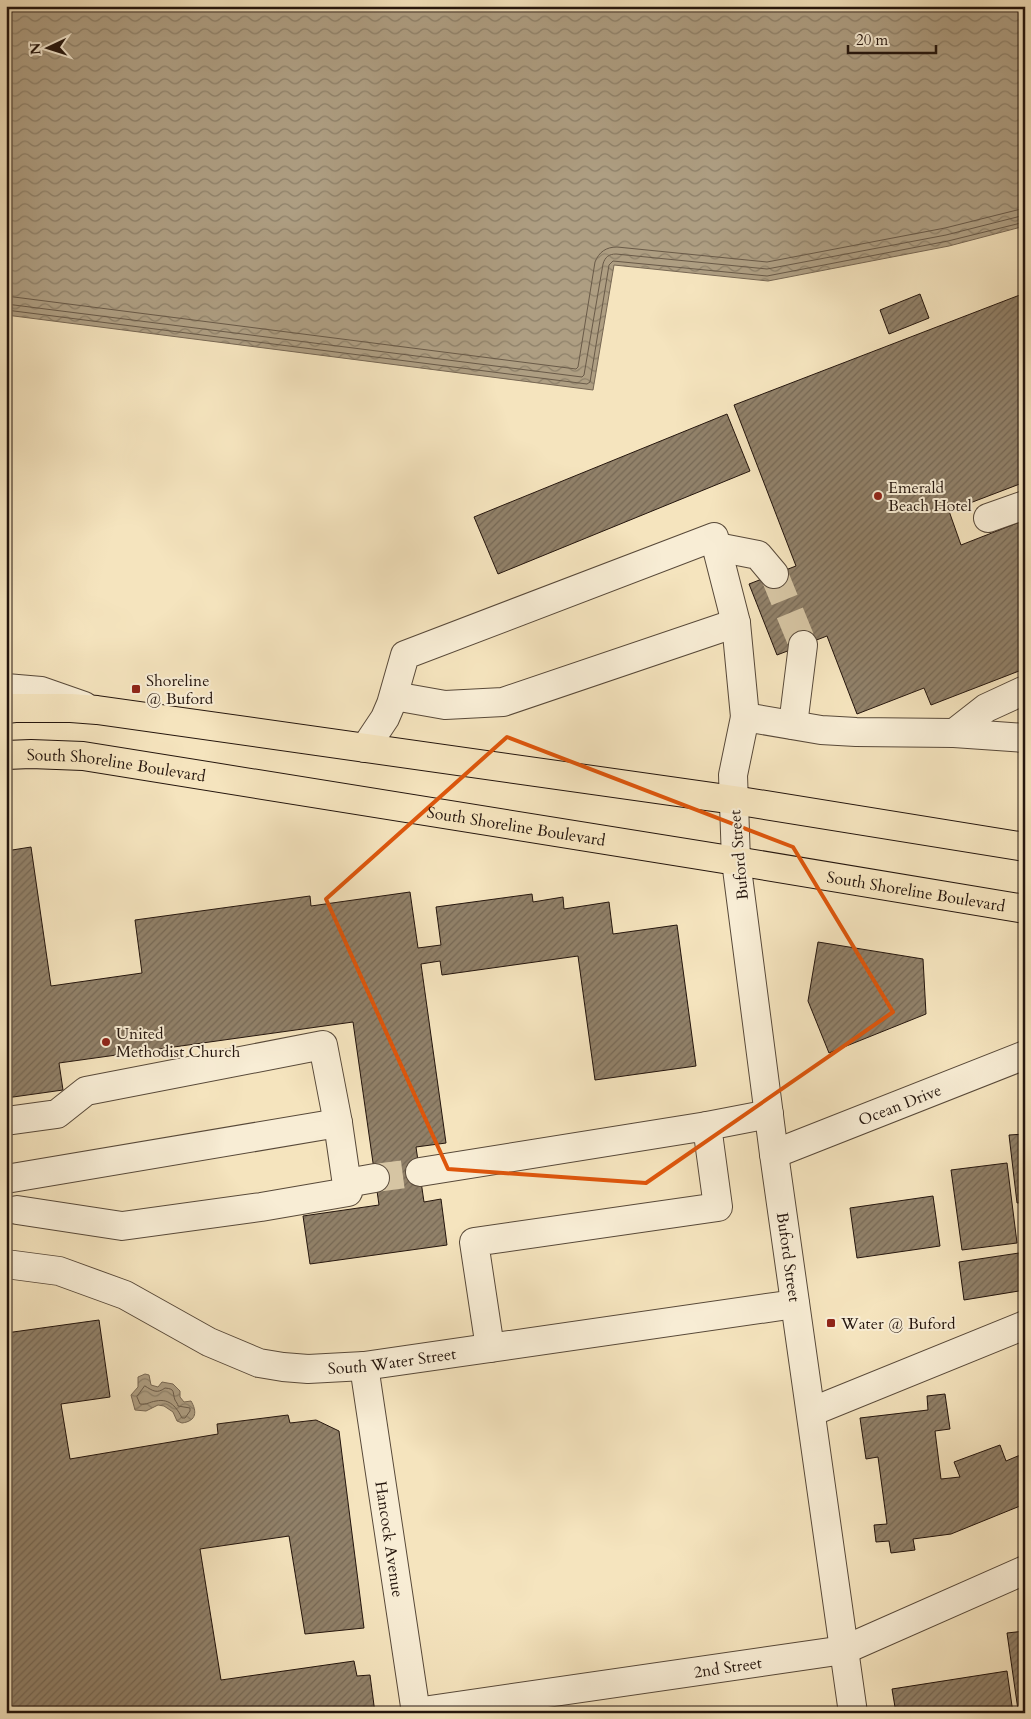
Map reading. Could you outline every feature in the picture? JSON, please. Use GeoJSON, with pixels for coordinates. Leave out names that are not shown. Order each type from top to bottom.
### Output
{"type":"FeatureCollection","features":[{"type":"Feature","properties":{"kind":"main road"},"geometry":{"type":"LineString","coordinates":[[6,709],[71,708],[97,710],[734,800],[1025,847]]}},
{"type":"Feature","properties":{"kind":"main road","name":"South Shoreline Boulevard"},"geometry":{"type":"LineString","coordinates":[[6,755],[83,756],[1025,909]]}},
{"type":"Feature","properties":{"kind":"street"},"geometry":{"type":"LineString","coordinates":[[988,518],[1025,505]]}},
{"type":"Feature","properties":{"kind":"street"},"geometry":{"type":"LineString","coordinates":[[365,748],[385,718],[394,696],[405,654],[716,542],[758,555],[774,574]]}},
{"type":"Feature","properties":{"kind":"street","name":"Buford Street"},"geometry":{"type":"LineString","coordinates":[[716,542],[736,623],[745,717],[733,775],[736,861],[774,1154],[853,1713]]}},
{"type":"Feature","properties":{"kind":"street"},"geometry":{"type":"LineString","coordinates":[[394,696],[445,705],[503,702],[736,623]]}},
{"type":"Feature","properties":{"kind":"street"},"geometry":{"type":"LineString","coordinates":[[793,725],[803,645]]}},
{"type":"Feature","properties":{"kind":"street"},"geometry":{"type":"LineString","coordinates":[[6,688],[40,691],[97,710]]}},
{"type":"Feature","properties":{"kind":"street"},"geometry":{"type":"LineString","coordinates":[[954,733],[986,708],[1025,690]]}},
{"type":"Feature","properties":{"kind":"street"},"geometry":{"type":"LineString","coordinates":[[745,717],[821,730],[954,733],[1025,738]]}},
{"type":"Feature","properties":{"kind":"street"},"geometry":{"type":"LineString","coordinates":[[6,1121],[57,1114],[86,1091],[324,1045],[338,1123],[348,1192],[261,1207],[122,1226],[17,1220],[11,1178],[338,1123]]}},
{"type":"Feature","properties":{"kind":"street","name":"Ocean Drive"},"geometry":{"type":"LineString","coordinates":[[774,1154],[1025,1055]]}},
{"type":"Feature","properties":{"kind":"street"},"geometry":{"type":"LineString","coordinates":[[420,1172],[707,1126],[769,1114]]}},
{"type":"Feature","properties":{"kind":"street"},"geometry":{"type":"LineString","coordinates":[[490,1348],[474,1242],[718,1207],[707,1126]]}},
{"type":"Feature","properties":{"kind":"street"},"geometry":{"type":"LineString","coordinates":[[347,1183],[375,1178]]}},
{"type":"Feature","properties":{"kind":"street","name":"South Water Street"},"geometry":{"type":"LineString","coordinates":[[6,1264],[59,1271],[125,1295],[209,1342],[260,1363],[283,1367],[364,1366],[795,1304]]}},
{"type":"Feature","properties":{"kind":"street"},"geometry":{"type":"LineString","coordinates":[[811,1412],[1025,1325]]}},
{"type":"Feature","properties":{"kind":"street","name":"Hancock Avenue"},"geometry":{"type":"LineString","coordinates":[[364,1366],[416,1713]]}},
{"type":"Feature","properties":{"kind":"street","name":"2nd Street"},"geometry":{"type":"LineString","coordinates":[[416,1713],[844,1650],[1025,1570]]}},
{"type":"Feature","properties":{"kind":"highlighted area"},"geometry":{"type":"Polygon","coordinates":[[[507,737],[793,847],[893,1012],[646,1183],[448,1169],[326,899],[507,737]]]}},
{"type":"Feature","properties":{"kind":"water"},"geometry":{"type":"Polygon","coordinates":[[[6,6],[1025,6],[1025,226],[949,246],[768,281],[614,265],[593,390],[6,315],[6,6]]]}},
{"type":"Feature","properties":{"kind":"water"},"geometry":{"type":"Polygon","coordinates":[[[145,1374],[149,1375],[151,1385],[158,1387],[162,1382],[173,1384],[180,1391],[180,1397],[184,1402],[191,1401],[195,1412],[193,1418],[182,1423],[177,1421],[173,1412],[164,1406],[158,1405],[146,1411],[135,1410],[131,1395],[138,1387],[138,1377],[145,1374]]]}},
{"type":"Feature","properties":{"kind":"building","name":"Emerald Beach Hotel"},"geometry":{"type":"Polygon","coordinates":[[[1025,293],[1025,482],[949,511],[961,545],[1025,520],[1025,685],[1019,671],[931,705],[924,688],[857,714],[827,636],[777,655],[749,584],[796,566],[734,405],[1025,293]]]}},
{"type":"Feature","properties":{"kind":"building"},"geometry":{"type":"Polygon","coordinates":[[[920,294],[929,318],[889,334],[880,310],[920,294]]]}},
{"type":"Feature","properties":{"kind":"building"},"geometry":{"type":"Polygon","coordinates":[[[727,414],[750,471],[498,574],[474,517],[727,414]]]}},
{"type":"Feature","properties":{"kind":"building","name":"United Methodist Church"},"geometry":{"type":"Polygon","coordinates":[[[31,847],[51,986],[142,973],[135,920],[310,896],[311,906],[410,892],[418,948],[441,945],[436,907],[532,894],[533,902],[563,897],[564,909],[609,902],[613,934],[677,925],[696,1066],[595,1080],[578,956],[442,975],[440,961],[421,964],[446,1143],[416,1147],[424,1202],[441,1199],[447,1245],[310,1264],[303,1216],[379,1205],[353,1022],[59,1063],[63,1090],[6,1098],[6,851],[31,847]]]}},
{"type":"Feature","properties":{"kind":"building"},"geometry":{"type":"Polygon","coordinates":[[[818,942],[923,959],[926,1014],[829,1053],[808,1001],[818,942]]]}},
{"type":"Feature","properties":{"kind":"building"},"geometry":{"type":"Polygon","coordinates":[[[1025,1134],[1025,1202],[1017,1203],[1009,1135],[1025,1134]]]}},
{"type":"Feature","properties":{"kind":"building"},"geometry":{"type":"Polygon","coordinates":[[[1007,1163],[1017,1243],[962,1250],[951,1170],[1007,1163]]]}},
{"type":"Feature","properties":{"kind":"building"},"geometry":{"type":"Polygon","coordinates":[[[933,1196],[940,1246],[857,1258],[850,1208],[933,1196]]]}},
{"type":"Feature","properties":{"kind":"building"},"geometry":{"type":"Polygon","coordinates":[[[1019,1253],[1025,1290],[964,1300],[959,1262],[1019,1253]]]}},
{"type":"Feature","properties":{"kind":"building"},"geometry":{"type":"Polygon","coordinates":[[[99,1320],[110,1397],[61,1404],[70,1459],[218,1434],[217,1424],[288,1415],[290,1423],[316,1420],[339,1431],[364,1628],[305,1634],[289,1536],[200,1549],[221,1680],[354,1661],[357,1676],[370,1675],[375,1713],[6,1713],[6,1333],[99,1320]]]}},
{"type":"Feature","properties":{"kind":"building"},"geometry":{"type":"Polygon","coordinates":[[[945,1394],[950,1429],[935,1431],[941,1479],[960,1477],[954,1462],[1000,1445],[1006,1461],[1025,1453],[1025,1504],[951,1534],[913,1539],[915,1550],[891,1553],[889,1541],[876,1542],[874,1525],[887,1524],[878,1457],[866,1459],[860,1418],[928,1410],[927,1396],[945,1394]]]}},
{"type":"Feature","properties":{"kind":"building"},"geometry":{"type":"Polygon","coordinates":[[[1025,1631],[1025,1709],[1018,1710],[1007,1633],[1025,1631]]]}},
{"type":"Feature","properties":{"kind":"building"},"geometry":{"type":"Polygon","coordinates":[[[1007,1671],[1013,1713],[896,1713],[892,1689],[1007,1671]]]}},
{"type":"Feature","properties":{"kind":"tunnel"},"geometry":{"type":"LineString","coordinates":[[774,574],[803,645]]}},
{"type":"Feature","properties":{"kind":"tunnel"},"geometry":{"type":"LineString","coordinates":[[375,1178],[420,1172]]}},
{"type":"Feature","properties":{"kind":"place","name":"Emerald Beach Hotel"},"geometry":{"type":"Point","coordinates":[878,496]}},
{"type":"Feature","properties":{"kind":"place","name":"Shoreline @ Buford"},"geometry":{"type":"Point","coordinates":[136,689]}},
{"type":"Feature","properties":{"kind":"place","name":"United Methodist Church"},"geometry":{"type":"Point","coordinates":[106,1042]}},
{"type":"Feature","properties":{"kind":"place","name":"Water @ Buford"},"geometry":{"type":"Point","coordinates":[831,1323]}}]}
